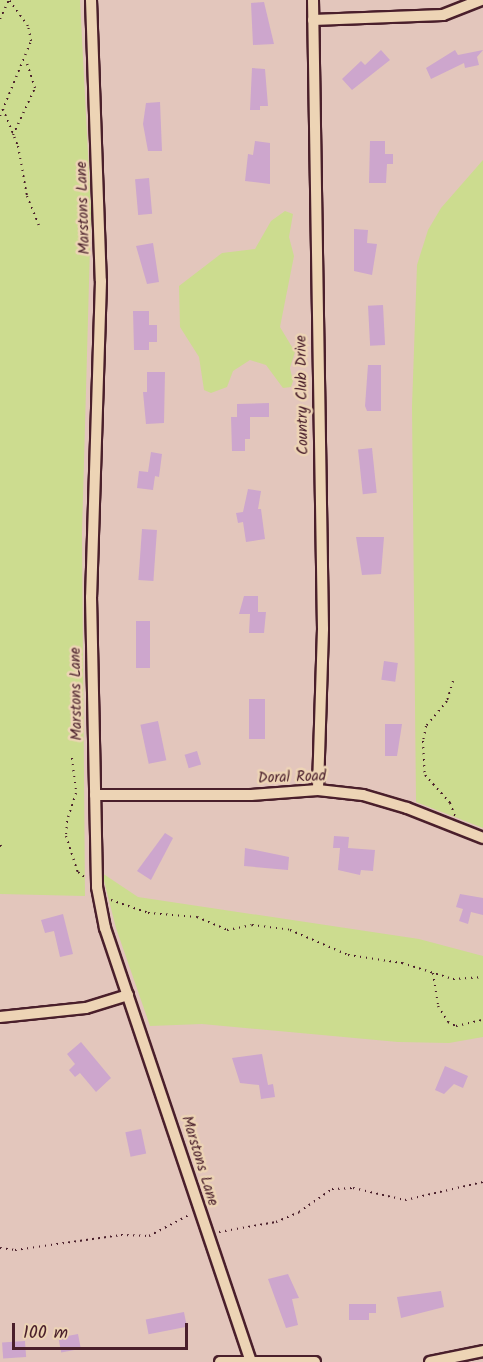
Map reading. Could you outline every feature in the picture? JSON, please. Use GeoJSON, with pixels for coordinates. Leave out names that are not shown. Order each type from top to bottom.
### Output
{"type":"FeatureCollection","features":[{"type":"Feature","properties":{"kind":"street","name":"Marstons Lane"},"geometry":{"type":"LineString","coordinates":[[91,0],[101,281],[91,597],[97,887],[105,928],[251,1361]]}},
{"type":"Feature","properties":{"kind":"street","name":"Country Club Drive"},"geometry":{"type":"LineString","coordinates":[[313,0],[323,629],[318,790]]}},
{"type":"Feature","properties":{"kind":"street"},"geometry":{"type":"LineString","coordinates":[[313,20],[443,15],[481,0]]}},
{"type":"Feature","properties":{"kind":"street","name":"Doral Road"},"geometry":{"type":"LineString","coordinates":[[95,795],[251,795],[318,790],[363,795],[483,838]]}},
{"type":"Feature","properties":{"kind":"street"},"geometry":{"type":"LineString","coordinates":[[0,1017],[86,1008],[128,995]]}},
{"type":"Feature","properties":{"kind":"street"},"geometry":{"type":"LineString","coordinates":[[430,1362],[483,1351]]}},
{"type":"Feature","properties":{"kind":"street"},"geometry":{"type":"LineString","coordinates":[[220,1362],[315,1362]]}},
{"type":"Feature","properties":{"kind":"path"},"geometry":{"type":"LineString","coordinates":[[0,19],[9,0]]}},
{"type":"Feature","properties":{"kind":"path"},"geometry":{"type":"LineString","coordinates":[[0,116],[26,60],[29,32],[9,0]]}},
{"type":"Feature","properties":{"kind":"path"},"geometry":{"type":"LineString","coordinates":[[13,135],[35,88],[26,60]]}},
{"type":"Feature","properties":{"kind":"path"},"geometry":{"type":"LineString","coordinates":[[3,109],[13,135],[39,226]]}},
{"type":"Feature","properties":{"kind":"path"},"geometry":{"type":"LineString","coordinates":[[453,681],[447,701],[426,726],[423,741],[425,775],[450,802],[457,827]]}},
{"type":"Feature","properties":{"kind":"path"},"geometry":{"type":"LineString","coordinates":[[72,758],[76,793],[67,820],[66,836],[78,872],[111,900],[148,914],[197,917],[227,930],[252,925],[290,930],[348,955],[402,963],[461,980],[483,977]]}},
{"type":"Feature","properties":{"kind":"path"},"geometry":{"type":"LineString","coordinates":[[433,973],[438,1005],[448,1022],[456,1026],[483,1020]]}},
{"type":"Feature","properties":{"kind":"path"},"geometry":{"type":"LineString","coordinates":[[208,1234],[276,1222],[299,1212],[332,1189],[353,1188],[405,1200],[483,1182]]}},
{"type":"Feature","properties":{"kind":"path"},"geometry":{"type":"LineString","coordinates":[[0,1248],[15,1250],[121,1235],[149,1236],[199,1211]]}},
{"type":"Feature","properties":{"kind":"green space"},"geometry":{"type":"Polygon","coordinates":[[[0,0],[80,0],[91,211],[82,533],[85,896],[0,894],[0,0]]]}},
{"type":"Feature","properties":{"kind":"green space"},"geometry":{"type":"Polygon","coordinates":[[[483,160],[483,828],[416,802],[412,406],[417,265],[428,230],[441,208],[483,160]]]}},
{"type":"Feature","properties":{"kind":"green space"},"geometry":{"type":"Polygon","coordinates":[[[285,211],[293,214],[289,237],[294,256],[280,327],[295,352],[290,368],[293,381],[291,387],[283,388],[266,365],[250,360],[233,371],[227,387],[211,393],[204,390],[199,357],[180,327],[179,286],[222,253],[255,249],[271,221],[285,211]]]}},
{"type":"Feature","properties":{"kind":"green space"},"geometry":{"type":"Polygon","coordinates":[[[102,873],[138,897],[419,939],[483,956],[483,1037],[449,1043],[398,1042],[202,1024],[150,1026],[116,928],[102,873]]]}},
{"type":"Feature","properties":{"kind":"building"},"geometry":{"type":"Polygon","coordinates":[[[264,2],[274,44],[253,45],[251,3],[264,2]]]}},
{"type":"Feature","properties":{"kind":"building"},"geometry":{"type":"Polygon","coordinates":[[[381,50],[390,60],[352,90],[342,79],[361,61],[365,65],[381,50]]]}},
{"type":"Feature","properties":{"kind":"building"},"geometry":{"type":"Polygon","coordinates":[[[455,50],[458,55],[483,50],[477,57],[479,65],[465,68],[464,63],[431,79],[426,68],[455,50]]]}},
{"type":"Feature","properties":{"kind":"building"},"geometry":{"type":"Polygon","coordinates":[[[252,68],[265,69],[268,106],[260,106],[260,110],[250,110],[252,68]]]}},
{"type":"Feature","properties":{"kind":"building"},"geometry":{"type":"Polygon","coordinates":[[[160,102],[162,151],[148,151],[143,124],[146,103],[160,102]]]}},
{"type":"Feature","properties":{"kind":"building"},"geometry":{"type":"Polygon","coordinates":[[[255,141],[270,143],[270,184],[245,181],[248,154],[253,155],[255,141]]]}},
{"type":"Feature","properties":{"kind":"building"},"geometry":{"type":"Polygon","coordinates":[[[370,141],[385,141],[385,154],[393,154],[393,164],[387,164],[386,183],[369,183],[370,141]]]}},
{"type":"Feature","properties":{"kind":"building"},"geometry":{"type":"Polygon","coordinates":[[[149,178],[152,214],[138,215],[135,179],[149,178]]]}},
{"type":"Feature","properties":{"kind":"building"},"geometry":{"type":"Polygon","coordinates":[[[354,229],[368,230],[367,243],[377,244],[372,275],[354,271],[354,229]]]}},
{"type":"Feature","properties":{"kind":"building"},"geometry":{"type":"Polygon","coordinates":[[[153,243],[159,282],[147,284],[136,246],[153,243]]]}},
{"type":"Feature","properties":{"kind":"building"},"geometry":{"type":"Polygon","coordinates":[[[383,305],[385,345],[370,346],[368,306],[383,305]]]}},
{"type":"Feature","properties":{"kind":"building"},"geometry":{"type":"Polygon","coordinates":[[[133,311],[149,311],[149,325],[157,325],[157,342],[149,342],[149,350],[134,350],[133,311]]]}},
{"type":"Feature","properties":{"kind":"building"},"geometry":{"type":"Polygon","coordinates":[[[368,365],[381,365],[381,411],[367,411],[365,406],[368,365]]]}},
{"type":"Feature","properties":{"kind":"building"},"geometry":{"type":"Polygon","coordinates":[[[147,372],[165,372],[164,423],[146,424],[143,392],[147,392],[147,372]]]}},
{"type":"Feature","properties":{"kind":"building"},"geometry":{"type":"Polygon","coordinates":[[[269,403],[269,417],[250,417],[250,439],[245,439],[245,451],[232,451],[231,417],[237,417],[237,404],[269,403]]]}},
{"type":"Feature","properties":{"kind":"building"},"geometry":{"type":"Polygon","coordinates":[[[372,448],[377,493],[363,494],[358,449],[372,448]]]}},
{"type":"Feature","properties":{"kind":"building"},"geometry":{"type":"Polygon","coordinates":[[[151,452],[162,454],[159,477],[155,476],[153,490],[137,488],[139,471],[148,472],[151,452]]]}},
{"type":"Feature","properties":{"kind":"building"},"geometry":{"type":"Polygon","coordinates":[[[248,489],[261,491],[258,509],[261,509],[265,539],[246,542],[243,522],[238,523],[236,513],[243,512],[248,489]]]}},
{"type":"Feature","properties":{"kind":"building"},"geometry":{"type":"Polygon","coordinates":[[[142,529],[157,530],[153,581],[138,580],[142,529]]]}},
{"type":"Feature","properties":{"kind":"building"},"geometry":{"type":"Polygon","coordinates":[[[356,537],[384,537],[381,574],[362,575],[356,537]]]}},
{"type":"Feature","properties":{"kind":"building"},"geometry":{"type":"Polygon","coordinates":[[[244,596],[258,596],[258,612],[266,612],[264,633],[249,633],[250,614],[239,614],[244,596]]]}},
{"type":"Feature","properties":{"kind":"building"},"geometry":{"type":"Polygon","coordinates":[[[136,621],[150,621],[150,668],[136,668],[136,621]]]}},
{"type":"Feature","properties":{"kind":"building"},"geometry":{"type":"Polygon","coordinates":[[[384,661],[398,663],[395,682],[381,680],[384,661]]]}},
{"type":"Feature","properties":{"kind":"building"},"geometry":{"type":"Polygon","coordinates":[[[249,699],[265,699],[265,739],[249,739],[249,699]]]}},
{"type":"Feature","properties":{"kind":"building"},"geometry":{"type":"Polygon","coordinates":[[[158,721],[166,760],[149,764],[140,725],[158,721]]]}},
{"type":"Feature","properties":{"kind":"building"},"geometry":{"type":"Polygon","coordinates":[[[385,724],[402,724],[397,756],[385,756],[385,724]]]}},
{"type":"Feature","properties":{"kind":"building"},"geometry":{"type":"Polygon","coordinates":[[[197,751],[201,764],[189,768],[185,755],[197,751]]]}},
{"type":"Feature","properties":{"kind":"building"},"geometry":{"type":"Polygon","coordinates":[[[165,833],[173,838],[151,880],[137,871],[165,833]]]}},
{"type":"Feature","properties":{"kind":"building"},"geometry":{"type":"Polygon","coordinates":[[[334,836],[349,837],[348,848],[375,850],[373,871],[361,870],[360,875],[338,870],[340,848],[333,848],[334,836]]]}},
{"type":"Feature","properties":{"kind":"building"},"geometry":{"type":"Polygon","coordinates":[[[245,848],[289,857],[288,870],[244,866],[245,848]]]}},
{"type":"Feature","properties":{"kind":"building"},"geometry":{"type":"Polygon","coordinates":[[[460,894],[483,898],[483,915],[471,912],[468,924],[459,921],[463,909],[456,907],[460,894]]]}},
{"type":"Feature","properties":{"kind":"building"},"geometry":{"type":"Polygon","coordinates":[[[63,914],[73,954],[60,957],[54,931],[45,933],[41,920],[63,914]]]}},
{"type":"Feature","properties":{"kind":"building"},"geometry":{"type":"Polygon","coordinates":[[[81,1042],[111,1078],[96,1092],[80,1073],[75,1077],[69,1070],[75,1064],[67,1054],[81,1042]]]}},
{"type":"Feature","properties":{"kind":"building"},"geometry":{"type":"Polygon","coordinates":[[[262,1054],[268,1085],[273,1084],[275,1097],[261,1099],[259,1085],[240,1083],[232,1058],[262,1054]]]}},
{"type":"Feature","properties":{"kind":"building"},"geometry":{"type":"Polygon","coordinates":[[[445,1066],[468,1076],[463,1088],[454,1084],[444,1094],[435,1090],[445,1066]]]}},
{"type":"Feature","properties":{"kind":"building"},"geometry":{"type":"Polygon","coordinates":[[[141,1129],[146,1153],[131,1157],[125,1132],[141,1129]]]}},
{"type":"Feature","properties":{"kind":"building"},"geometry":{"type":"Polygon","coordinates":[[[288,1274],[299,1298],[292,1299],[298,1325],[286,1328],[268,1279],[288,1274]]]}},
{"type":"Feature","properties":{"kind":"building"},"geometry":{"type":"Polygon","coordinates":[[[441,1291],[444,1307],[401,1318],[397,1297],[441,1291]]]}},
{"type":"Feature","properties":{"kind":"building"},"geometry":{"type":"Polygon","coordinates":[[[349,1304],[376,1304],[376,1313],[369,1313],[369,1320],[349,1320],[349,1304]]]}},
{"type":"Feature","properties":{"kind":"building"},"geometry":{"type":"Polygon","coordinates":[[[184,1312],[187,1327],[149,1334],[146,1319],[184,1312]]]}},
{"type":"Feature","properties":{"kind":"building"},"geometry":{"type":"Polygon","coordinates":[[[78,1334],[81,1349],[61,1353],[58,1338],[78,1334]]]}},
{"type":"Feature","properties":{"kind":"building"},"geometry":{"type":"Polygon","coordinates":[[[25,1341],[26,1357],[3,1359],[2,1343],[25,1341]]]}}]}
